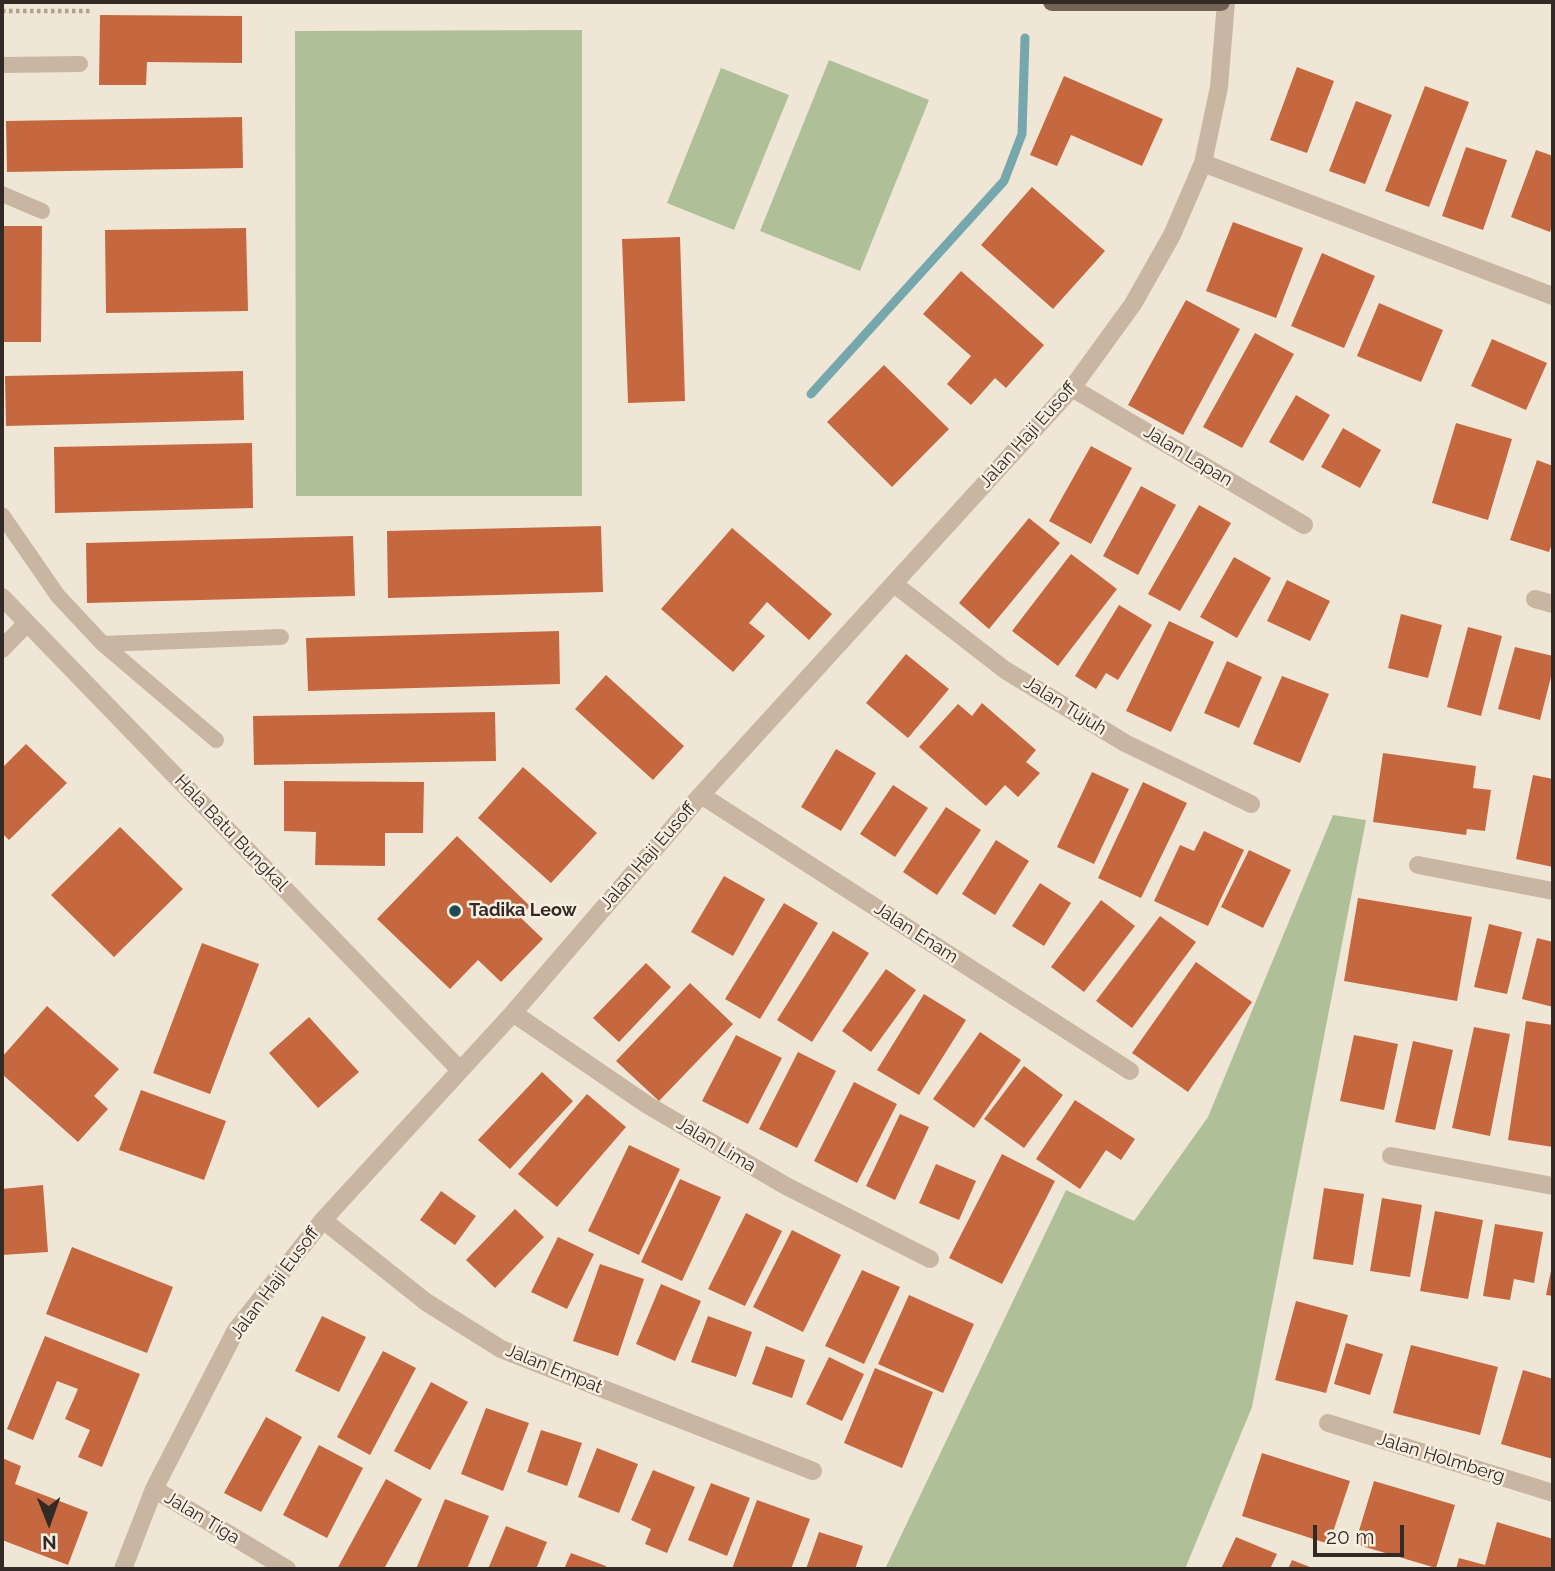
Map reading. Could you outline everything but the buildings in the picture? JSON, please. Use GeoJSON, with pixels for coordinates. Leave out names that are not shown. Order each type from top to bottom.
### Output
{"type":"FeatureCollection","features":[{"type":"Feature","properties":{"kind":"main road"},"geometry":{"type":"LineString","coordinates":[[1052,2],[1221,2]]}},
{"type":"Feature","properties":{"kind":"street","name":"Jalan Haji Eusoff"},"geometry":{"type":"LineString","coordinates":[[123,1569],[154,1489],[236,1330],[323,1220],[513,1013],[701,795],[1072,388],[1133,304],[1172,235],[1203,163],[1219,87],[1226,2]]}},
{"type":"Feature","properties":{"kind":"street"},"geometry":{"type":"LineString","coordinates":[[1203,163],[1553,296]]}},
{"type":"Feature","properties":{"kind":"street","name":"Jalan Lapan"},"geometry":{"type":"LineString","coordinates":[[1072,388],[1304,525]]}},
{"type":"Feature","properties":{"kind":"street","name":"Jalan Tujuh"},"geometry":{"type":"LineString","coordinates":[[894,584],[1005,670],[1125,743],[1251,804]]}},
{"type":"Feature","properties":{"kind":"street","name":"Hala Batu Bungkal"},"geometry":{"type":"LineString","coordinates":[[2,597],[460,1070]]}},
{"type":"Feature","properties":{"kind":"street"},"geometry":{"type":"LineString","coordinates":[[1535,598],[1553,604]]}},
{"type":"Feature","properties":{"kind":"street"},"geometry":{"type":"LineString","coordinates":[[2,649],[27,623]]}},
{"type":"Feature","properties":{"kind":"street","name":"Jalan Enam"},"geometry":{"type":"LineString","coordinates":[[701,795],[1130,1071]]}},
{"type":"Feature","properties":{"kind":"street"},"geometry":{"type":"LineString","coordinates":[[1418,865],[1553,891]]}},
{"type":"Feature","properties":{"kind":"street","name":"Jalan Lima"},"geometry":{"type":"LineString","coordinates":[[513,1013],[646,1104],[751,1166],[930,1259]]}},
{"type":"Feature","properties":{"kind":"street"},"geometry":{"type":"LineString","coordinates":[[1391,1156],[1553,1186]]}},
{"type":"Feature","properties":{"kind":"street","name":"Jalan Empat"},"geometry":{"type":"LineString","coordinates":[[323,1220],[426,1302],[501,1349],[813,1471]]}},
{"type":"Feature","properties":{"kind":"street","name":"Jalan Holmberg"},"geometry":{"type":"LineString","coordinates":[[1328,1423],[1553,1493]]}},
{"type":"Feature","properties":{"kind":"street","name":"Jalan Tiga"},"geometry":{"type":"LineString","coordinates":[[154,1489],[287,1569]]}},
{"type":"Feature","properties":{"kind":"lane"},"geometry":{"type":"LineString","coordinates":[[2,65],[79,64]]}},
{"type":"Feature","properties":{"kind":"lane"},"geometry":{"type":"LineString","coordinates":[[2,194],[41,211]]}},
{"type":"Feature","properties":{"kind":"lane"},"geometry":{"type":"LineString","coordinates":[[2,515],[58,596],[103,643],[216,740]]}},
{"type":"Feature","properties":{"kind":"lane"},"geometry":{"type":"LineString","coordinates":[[103,643],[281,637]]}},
{"type":"Feature","properties":{"kind":"path"},"geometry":{"type":"LineString","coordinates":[[28,2],[28,11]]}},
{"type":"Feature","properties":{"kind":"path"},"geometry":{"type":"LineString","coordinates":[[2,11],[93,11]]}},
{"type":"Feature","properties":{"kind":"green space"},"geometry":{"type":"Polygon","coordinates":[[[582,30],[582,496],[296,496],[295,31],[582,30]]]}},
{"type":"Feature","properties":{"kind":"green space"},"geometry":{"type":"Polygon","coordinates":[[[829,60],[929,100],[860,271],[760,231],[829,60]]]}},
{"type":"Feature","properties":{"kind":"green space"},"geometry":{"type":"Polygon","coordinates":[[[721,68],[789,95],[734,230],[667,203],[721,68]]]}},
{"type":"Feature","properties":{"kind":"green space"},"geometry":{"type":"Polygon","coordinates":[[[1333,815],[1366,820],[1252,1407],[1185,1569],[885,1569],[1066,1190],[1134,1221],[1208,1117],[1333,815]]]}},
{"type":"Feature","properties":{"kind":"waterway"},"geometry":{"type":"LineString","coordinates":[[811,394],[1004,181],[1022,134],[1025,38]]}},
{"type":"Feature","properties":{"kind":"place","name":"Tadika Leow"},"geometry":{"type":"Point","coordinates":[455,911]}}]}
